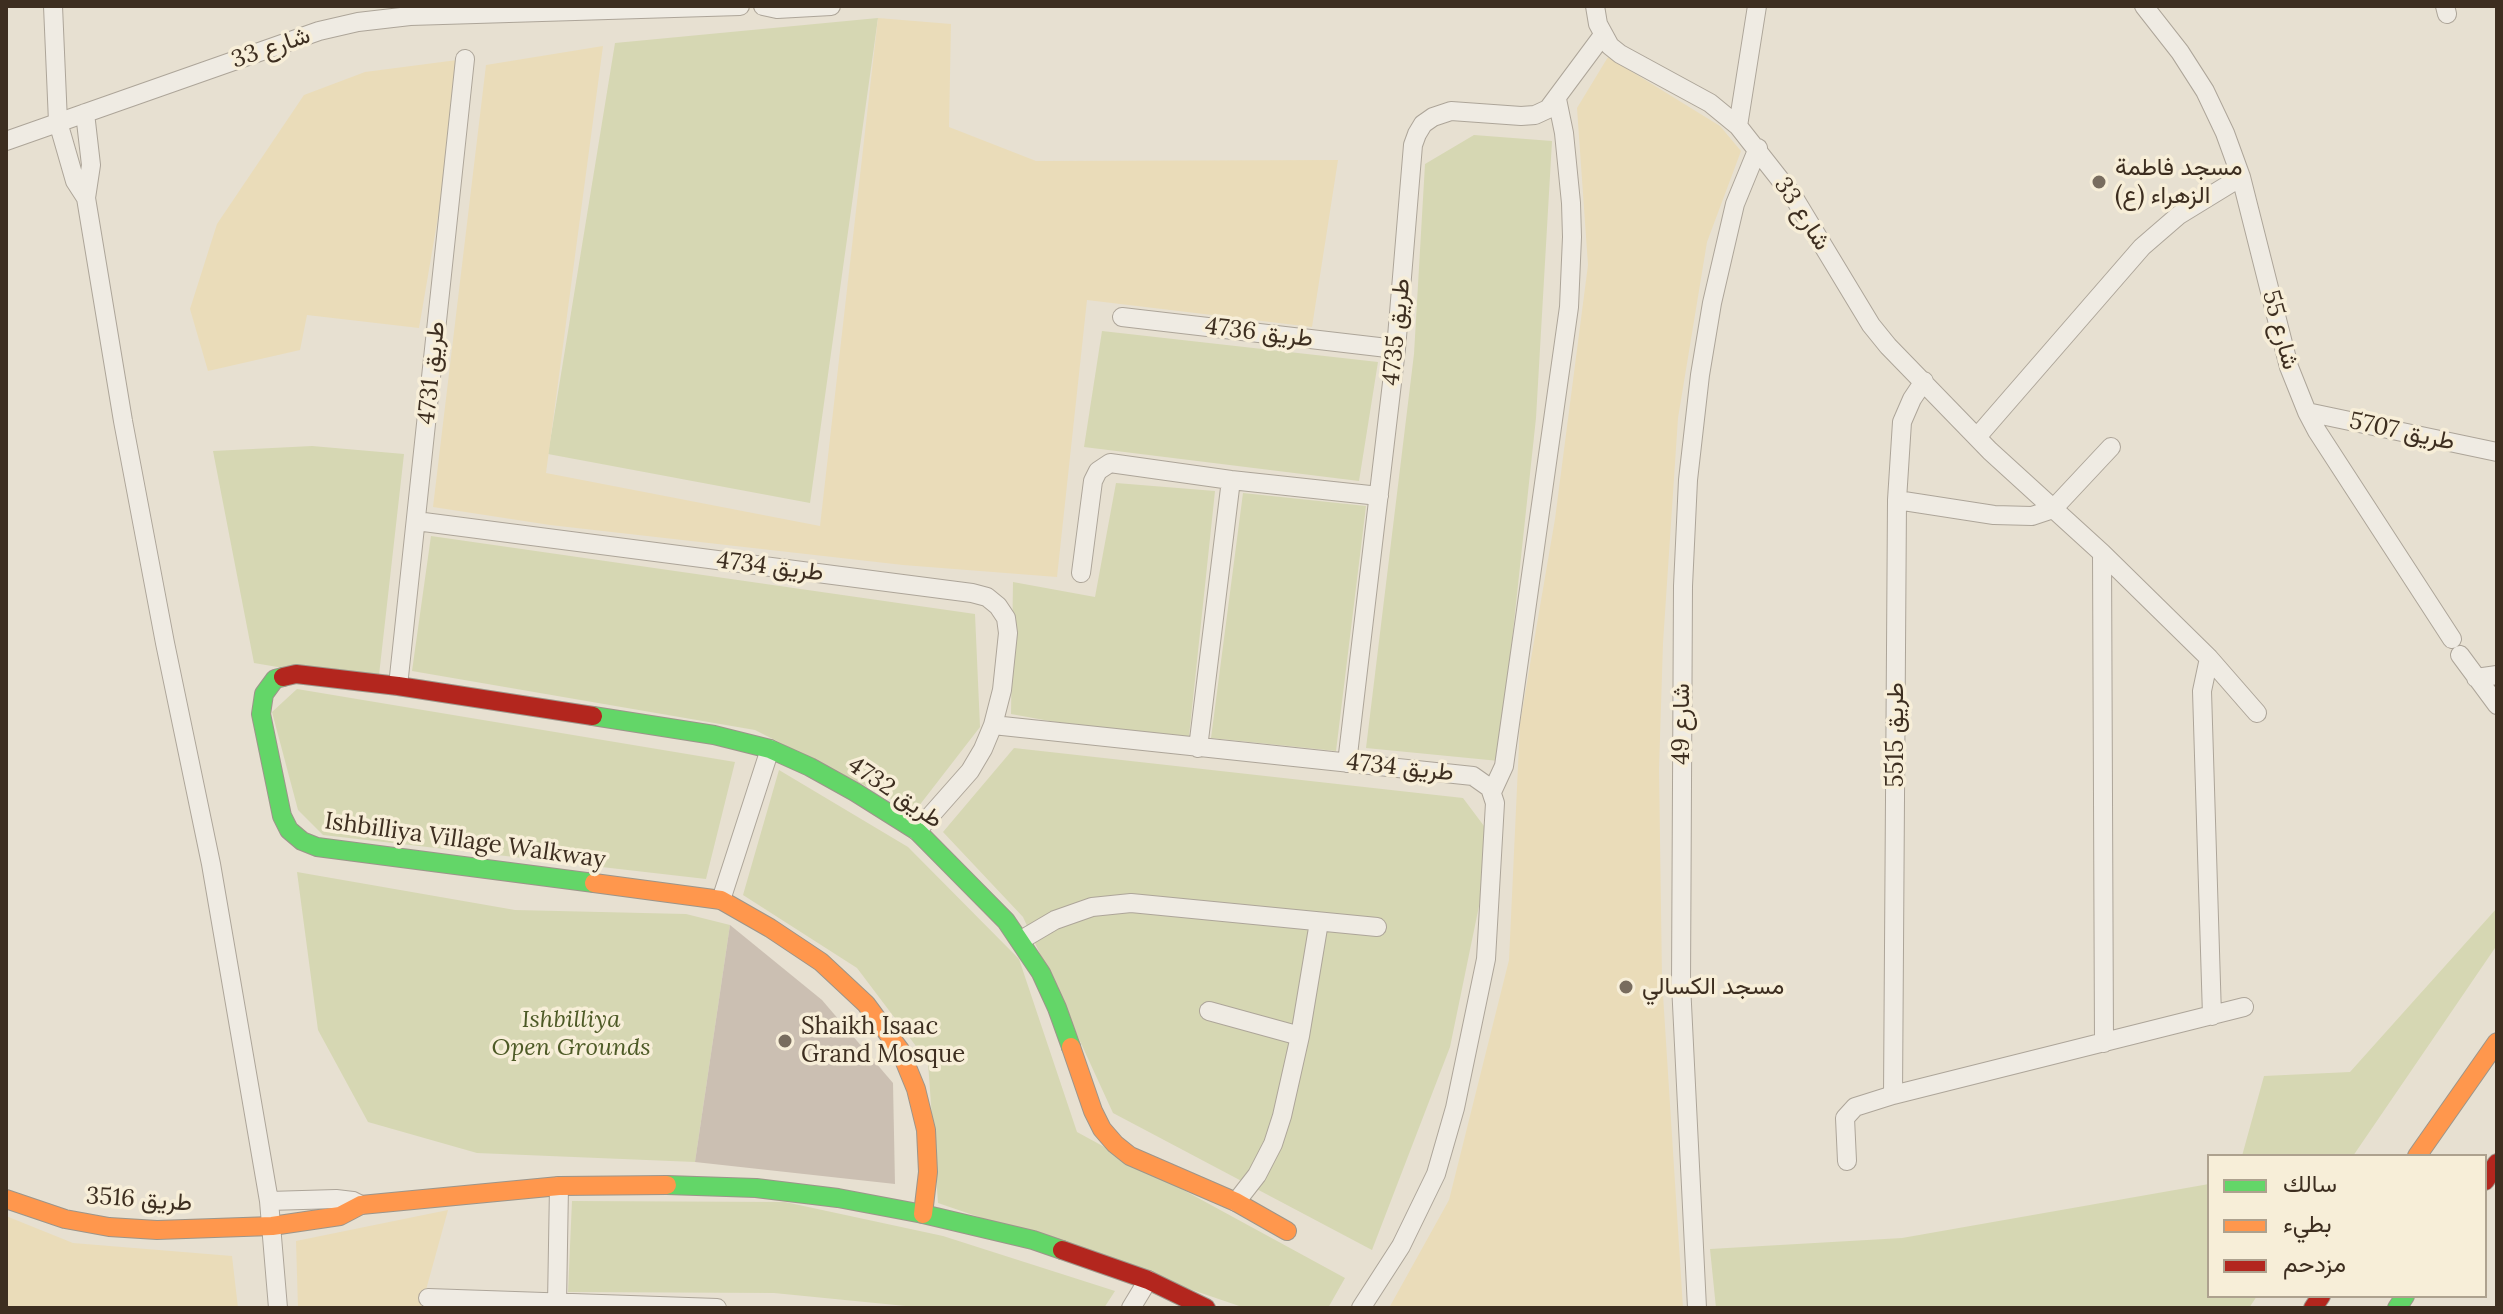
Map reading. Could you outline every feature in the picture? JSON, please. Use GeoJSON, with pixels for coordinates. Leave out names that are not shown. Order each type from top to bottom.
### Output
{"type":"FeatureCollection","features":[{"type":"Feature","properties":{"kind":"main road","name":"طريق 4732"},"geometry":{"type":"LineString","coordinates":[[296,674],[398,686],[714,735],[770,749],[855,792],[917,831],[991,904],[1021,940],[1057,1008],[1093,1111],[1102,1129],[1115,1144],[1130,1156],[1236,1202],[1287,1231]]}},
{"type":"Feature","properties":{"kind":"main road","name":"Ishbilliya Village Walkway"},"geometry":{"type":"LineString","coordinates":[[296,674],[275,679],[264,694],[261,714],[282,816],[289,830],[302,841],[317,847],[721,900],[821,962],[866,1004],[900,1050],[916,1089],[926,1130],[928,1172],[923,1214]]}},
{"type":"Feature","properties":{"kind":"main road"},"geometry":{"type":"LineString","coordinates":[[2418,1154],[2497,1042]]}},
{"type":"Feature","properties":{"kind":"main road"},"geometry":{"type":"LineString","coordinates":[[361,1205],[559,1186],[625,1184],[756,1188],[838,1198],[1033,1240],[1148,1280],[1206,1308]]}},
{"type":"Feature","properties":{"kind":"main road","name":"طريق 3516"},"geometry":{"type":"LineString","coordinates":[[6,1199],[65,1219],[109,1227],[157,1230],[272,1226],[340,1216],[361,1205]]}},
{"type":"Feature","properties":{"kind":"street"},"geometry":{"type":"LineString","coordinates":[[53,6],[58,122],[75,181],[86,198]]}},
{"type":"Feature","properties":{"kind":"street","name":"شارع 33"},"geometry":{"type":"LineString","coordinates":[[6,141],[319,31],[358,22],[410,16],[740,6]]}},
{"type":"Feature","properties":{"kind":"street"},"geometry":{"type":"LineString","coordinates":[[763,6],[777,9],[831,6]]}},
{"type":"Feature","properties":{"kind":"street"},"geometry":{"type":"LineString","coordinates":[[1361,1308],[1401,1246],[1436,1174],[1455,1108],[1486,959],[1495,803],[1492,792],[1504,766],[1569,307],[1571,203],[1564,133],[1557,99],[1603,35],[1595,6]]}},
{"type":"Feature","properties":{"kind":"street"},"geometry":{"type":"LineString","coordinates":[[1738,126],[1757,6]]}},
{"type":"Feature","properties":{"kind":"street","name":"شارع 55"},"geometry":{"type":"LineString","coordinates":[[2144,6],[2180,52],[2205,91],[2225,133],[2241,177],[2289,367],[2307,412],[2476,678],[2497,705]]}},
{"type":"Feature","properties":{"kind":"street","name":"شارع 33"},"geometry":{"type":"LineString","coordinates":[[1603,35],[1620,54],[1710,103],[1738,126],[1793,196],[1871,325],[1888,346],[1990,451],[2102,553],[2209,658],[2257,713]]}},
{"type":"Feature","properties":{"kind":"street","name":"طريق 4731"},"geometry":{"type":"LineString","coordinates":[[398,686],[465,59]]}},
{"type":"Feature","properties":{"kind":"street","name":"طريق 4735"},"geometry":{"type":"LineString","coordinates":[[1347,763],[1396,349],[1413,145],[1423,124],[1451,111],[1535,115],[1548,109],[1557,99]]}},
{"type":"Feature","properties":{"kind":"street"},"geometry":{"type":"LineString","coordinates":[[85,113],[91,165],[86,198],[123,421],[211,864],[269,1201],[278,1308]]}},
{"type":"Feature","properties":{"kind":"street","name":"شارع 49"},"geometry":{"type":"LineString","coordinates":[[1697,1308],[1681,984],[1683,586],[1688,480],[1712,303],[1735,204],[1758,148]]}},
{"type":"Feature","properties":{"kind":"street"},"geometry":{"type":"LineString","coordinates":[[1977,437],[2142,247],[2179,215],[2241,177]]}},
{"type":"Feature","properties":{"kind":"street","name":"طريق 4736"},"geometry":{"type":"LineString","coordinates":[[1122,317],[1396,349]]}},
{"type":"Feature","properties":{"kind":"street","name":"طريق 5515"},"geometry":{"type":"LineString","coordinates":[[1893,1095],[1897,500],[1902,422],[1924,381]]}},
{"type":"Feature","properties":{"kind":"street","name":"طريق 5707"},"geometry":{"type":"LineString","coordinates":[[2307,412],[2497,452]]}},
{"type":"Feature","properties":{"kind":"street"},"geometry":{"type":"LineString","coordinates":[[1897,500],[2013,517],[2032,516],[2053,509],[2111,447]]}},
{"type":"Feature","properties":{"kind":"street"},"geometry":{"type":"LineString","coordinates":[[1081,573],[1093,481],[1098,471],[1110,463],[1379,496]]}},
{"type":"Feature","properties":{"kind":"street"},"geometry":{"type":"LineString","coordinates":[[1198,748],[1231,480]]}},
{"type":"Feature","properties":{"kind":"street","name":"طريق 4734"},"geometry":{"type":"LineString","coordinates":[[416,521],[987,597],[1006,618],[1008,633],[1002,690],[993,725],[970,771],[917,831]]}},
{"type":"Feature","properties":{"kind":"street"},"geometry":{"type":"LineString","coordinates":[[2102,553],[2104,1043]]}},
{"type":"Feature","properties":{"kind":"street"},"geometry":{"type":"LineString","coordinates":[[2209,658],[2202,691],[2212,1016]]}},
{"type":"Feature","properties":{"kind":"street"},"geometry":{"type":"LineString","coordinates":[[2476,678],[2497,675]]}},
{"type":"Feature","properties":{"kind":"street","name":"طريق 4734"},"geometry":{"type":"LineString","coordinates":[[993,725],[1473,776],[1492,792]]}},
{"type":"Feature","properties":{"kind":"street"},"geometry":{"type":"LineString","coordinates":[[721,900],[770,749]]}},
{"type":"Feature","properties":{"kind":"street"},"geometry":{"type":"LineString","coordinates":[[1021,940],[1055,920],[1092,907],[1131,903],[1377,927]]}},
{"type":"Feature","properties":{"kind":"street"},"geometry":{"type":"LineString","coordinates":[[1236,1202],[1257,1175],[1273,1144],[1300,1036],[1319,922]]}},
{"type":"Feature","properties":{"kind":"street"},"geometry":{"type":"LineString","coordinates":[[1847,1161],[1844,1125],[1848,1111],[1855,1107],[2244,1007]]}},
{"type":"Feature","properties":{"kind":"street"},"geometry":{"type":"LineString","coordinates":[[1209,1011],[1300,1036]]}},
{"type":"Feature","properties":{"kind":"street"},"geometry":{"type":"LineString","coordinates":[[557,1304],[559,1186]]}},
{"type":"Feature","properties":{"kind":"street"},"geometry":{"type":"LineString","coordinates":[[269,1201],[336,1199],[361,1205]]}},
{"type":"Feature","properties":{"kind":"street"},"geometry":{"type":"LineString","coordinates":[[1131,1308],[1148,1280]]}},
{"type":"Feature","properties":{"kind":"street"},"geometry":{"type":"LineString","coordinates":[[428,1298],[580,1306],[717,1308]]}},
{"type":"Feature","properties":{"kind":"green space"},"geometry":{"type":"Polygon","coordinates":[[[878,18],[810,503],[548,454],[615,43],[878,18]]]}},
{"type":"Feature","properties":{"kind":"green space"},"geometry":{"type":"Polygon","coordinates":[[[1474,135],[1552,141],[1536,418],[1499,761],[1366,748],[1414,354],[1425,164],[1474,135]]]}},
{"type":"Feature","properties":{"kind":"green space"},"geometry":{"type":"Polygon","coordinates":[[[1102,331],[1378,362],[1359,481],[1084,447],[1102,331]]]}},
{"type":"Feature","properties":{"kind":"green space"},"geometry":{"type":"Polygon","coordinates":[[[312,446],[404,454],[378,684],[254,663],[213,451],[312,446]]]}},
{"type":"Feature","properties":{"kind":"green space"},"geometry":{"type":"Polygon","coordinates":[[[1116,483],[1215,491],[1188,746],[1011,714],[1013,582],[1095,597],[1116,483]]]}},
{"type":"Feature","properties":{"kind":"green space"},"geometry":{"type":"Polygon","coordinates":[[[1243,493],[1366,506],[1336,751],[1211,738],[1243,493]]]}},
{"type":"Feature","properties":{"kind":"green space"},"geometry":{"type":"Polygon","coordinates":[[[431,536],[975,614],[980,727],[915,811],[755,730],[412,671],[431,536]]]}},
{"type":"Feature","properties":{"kind":"green space"},"geometry":{"type":"Polygon","coordinates":[[[297,689],[735,762],[706,879],[323,835],[298,810],[272,712],[297,689]]]}},
{"type":"Feature","properties":{"kind":"green space"},"geometry":{"type":"Polygon","coordinates":[[[1014,748],[1463,798],[1493,838],[1450,1047],[1372,1250],[1113,1113],[1023,917],[943,832],[1014,748]]]}},
{"type":"Feature","properties":{"kind":"green space"},"geometry":{"type":"Polygon","coordinates":[[[779,770],[908,847],[1019,959],[1077,1132],[1345,1278],[1328,1308],[1245,1308],[938,1203],[928,1062],[857,968],[743,895],[779,770]]]}},
{"type":"Feature","properties":{"kind":"green space","name":"Ishbilliya Open Grounds"},"geometry":{"type":"Polygon","coordinates":[[[297,872],[515,910],[686,914],[730,925],[695,1162],[477,1153],[368,1122],[318,1030],[297,872]]]}},
{"type":"Feature","properties":{"kind":"green space"},"geometry":{"type":"Polygon","coordinates":[[[2497,908],[2497,945],[2354,1154],[2243,1154],[2264,1076],[2350,1072],[2497,908]]]}},
{"type":"Feature","properties":{"kind":"green space"},"geometry":{"type":"Polygon","coordinates":[[[2207,1184],[2207,1298],[2256,1298],[2249,1308],[1716,1308],[1710,1249],[1902,1238],[2207,1184]]]}},
{"type":"Feature","properties":{"kind":"green space"},"geometry":{"type":"Polygon","coordinates":[[[572,1201],[785,1202],[943,1236],[1115,1291],[1104,1308],[926,1308],[774,1293],[568,1292],[572,1201]]]}},
{"type":"Feature","properties":{"kind":"sand"},"geometry":{"type":"Polygon","coordinates":[[[878,18],[951,24],[949,127],[1036,161],[1338,160],[1312,327],[1087,300],[1057,577],[903,565],[550,525],[433,507],[486,65],[603,46],[546,473],[820,526],[878,18]]]}},
{"type":"Feature","properties":{"kind":"sand"},"geometry":{"type":"Polygon","coordinates":[[[1608,57],[1720,126],[1741,151],[1707,242],[1678,418],[1663,643],[1659,769],[1662,979],[1683,1308],[1389,1308],[1449,1200],[1509,960],[1520,723],[1555,519],[1588,265],[1577,108],[1608,57]]]}},
{"type":"Feature","properties":{"kind":"sand"},"geometry":{"type":"Polygon","coordinates":[[[465,59],[419,328],[307,315],[300,350],[208,371],[190,309],[217,224],[304,95],[365,72],[465,59]]]}},
{"type":"Feature","properties":{"kind":"sand"},"geometry":{"type":"Polygon","coordinates":[[[448,1210],[421,1308],[298,1308],[296,1241],[448,1210]]]}},
{"type":"Feature","properties":{"kind":"sand"},"geometry":{"type":"Polygon","coordinates":[[[6,1216],[73,1243],[232,1256],[238,1308],[6,1308],[6,1216]]]}},
{"type":"Feature","properties":{"kind":"building","name":"Shaikh Isaac Grand Mosque"},"geometry":{"type":"Polygon","coordinates":[[[730,925],[822,1000],[893,1083],[895,1184],[695,1162],[730,925]]]}},
{"type":"Feature","properties":{"kind":"traffic: fast"},"geometry":{"type":"LineString","coordinates":[[283,677],[275,679],[264,694],[261,714],[282,816],[289,830],[302,841],[317,847],[594,883]]}},
{"type":"Feature","properties":{"kind":"traffic: fast"},"geometry":{"type":"LineString","coordinates":[[593,716],[714,735],[770,749],[855,792],[917,831],[1006,921],[1041,973],[1071,1047]]}},
{"type":"Feature","properties":{"kind":"traffic: fast"},"geometry":{"type":"LineString","coordinates":[[667,1185],[756,1188],[838,1198],[923,1214],[1033,1240],[1062,1250]]}},
{"type":"Feature","properties":{"kind":"traffic: fast"},"geometry":{"type":"LineString","coordinates":[[2397,1308],[2404,1298]]}},
{"type":"Feature","properties":{"kind":"traffic: slow"},"geometry":{"type":"LineString","coordinates":[[594,883],[721,900],[821,962],[866,1004],[900,1050],[916,1089],[926,1130],[928,1172],[923,1214]]}},
{"type":"Feature","properties":{"kind":"traffic: slow"},"geometry":{"type":"LineString","coordinates":[[2418,1154],[2497,1042]]}},
{"type":"Feature","properties":{"kind":"traffic: slow"},"geometry":{"type":"LineString","coordinates":[[1071,1047],[1093,1111],[1102,1129],[1115,1144],[1130,1156],[1236,1202],[1287,1231]]}},
{"type":"Feature","properties":{"kind":"traffic: slow"},"geometry":{"type":"LineString","coordinates":[[6,1199],[65,1219],[109,1227],[157,1230],[272,1226],[340,1216],[361,1205],[559,1186],[667,1185]]}},
{"type":"Feature","properties":{"kind":"traffic: jam"},"geometry":{"type":"LineString","coordinates":[[283,677],[296,674],[398,686],[593,716]]}},
{"type":"Feature","properties":{"kind":"traffic: jam"},"geometry":{"type":"LineString","coordinates":[[2487,1178],[2497,1163]]}},
{"type":"Feature","properties":{"kind":"traffic: jam"},"geometry":{"type":"LineString","coordinates":[[1062,1250],[1148,1280],[1206,1308]]}},
{"type":"Feature","properties":{"kind":"traffic: jam"},"geometry":{"type":"LineString","coordinates":[[2313,1308],[2320,1298]]}},
{"type":"Feature","properties":{"kind":"place","name":"مسجد فاطمة الزهراء (ع)"},"geometry":{"type":"Point","coordinates":[2099,182]}},
{"type":"Feature","properties":{"kind":"place","name":"مسجد الكسالي"},"geometry":{"type":"Point","coordinates":[1626,987]}},
{"type":"Feature","properties":{"kind":"place","name":"Shaikh Isaac Grand Mosque"},"geometry":{"type":"Point","coordinates":[785,1041]}}]}
